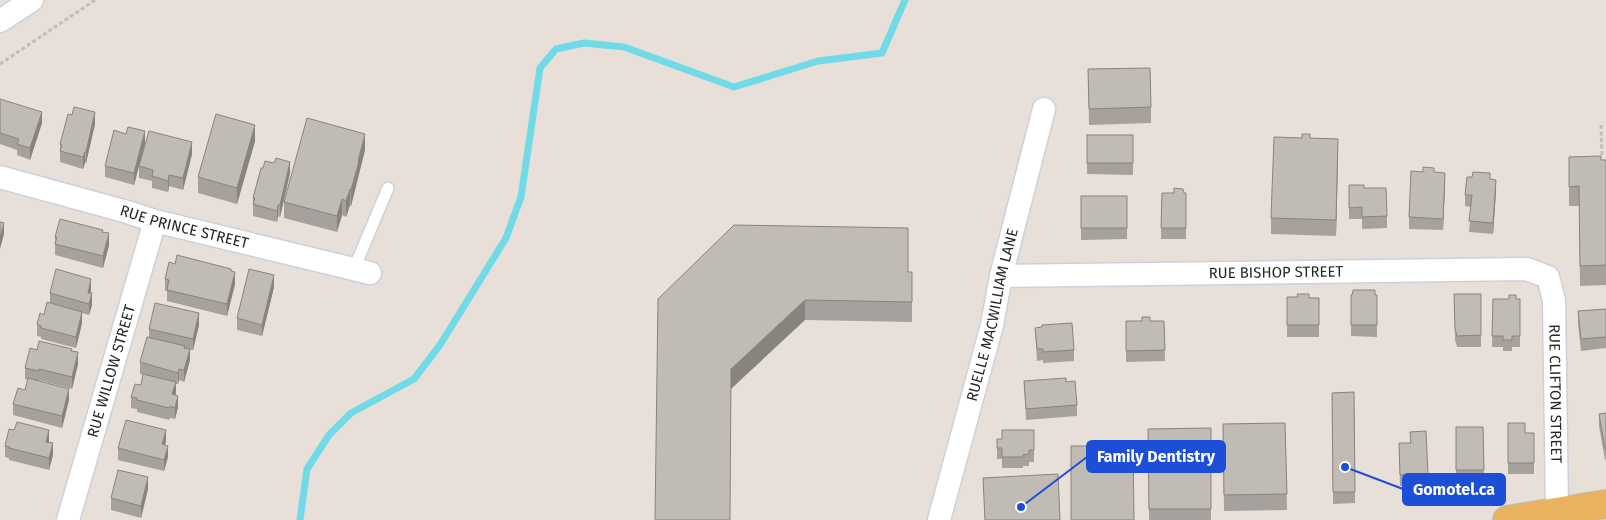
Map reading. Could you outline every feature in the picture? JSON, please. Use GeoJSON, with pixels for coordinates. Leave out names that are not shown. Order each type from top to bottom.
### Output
{"type":"FeatureCollection","features":[{"type":"Feature","properties":{"kind":"main road"},"geometry":{"type":"LineString","coordinates":[[1507,520],[1556,511],[1604,506]]}},
{"type":"Feature","properties":{"kind":"street"},"geometry":{"type":"LineString","coordinates":[[0,21],[32,0]]}},
{"type":"Feature","properties":{"kind":"street","name":"RUELLE MACWILLIAM LANE"},"geometry":{"type":"LineString","coordinates":[[940,520],[992,325],[1001,276],[1044,109]]}},
{"type":"Feature","properties":{"kind":"street","name":"RUE PRINCE STREET"},"geometry":{"type":"LineString","coordinates":[[0,177],[155,221],[362,271]]}},
{"type":"Feature","properties":{"kind":"street","name":"RUE WILLOW STREET"},"geometry":{"type":"LineString","coordinates":[[68,520],[155,221]]}},
{"type":"Feature","properties":{"kind":"street","name":"RUE BISHOP STREET"},"geometry":{"type":"LineString","coordinates":[[1001,276],[1527,269],[1548,277]]}},
{"type":"Feature","properties":{"kind":"street","name":"RUE CLIFTON STREET"},"geometry":{"type":"LineString","coordinates":[[1548,277],[1554,300],[1556,511]]}},
{"type":"Feature","properties":{"kind":"lane"},"geometry":{"type":"LineString","coordinates":[[362,271],[388,188]]}},
{"type":"Feature","properties":{"kind":"path"},"geometry":{"type":"LineString","coordinates":[[0,64],[95,0]]}},
{"type":"Feature","properties":{"kind":"path"},"geometry":{"type":"LineString","coordinates":[[1601,125],[1602,157]]}},
{"type":"Feature","properties":{"kind":"building"},"geometry":{"type":"Polygon","coordinates":[[[1150,68],[1151,107],[1089,109],[1088,69],[1150,68]]]}},
{"type":"Feature","properties":{"kind":"building"},"geometry":{"type":"Polygon","coordinates":[[[0,99],[42,112],[30,148],[17,144],[19,139],[0,133],[0,99]]]}},
{"type":"Feature","properties":{"kind":"building"},"geometry":{"type":"Polygon","coordinates":[[[74,107],[95,112],[86,152],[83,157],[60,151],[68,114],[72,115],[74,107]]]}},
{"type":"Feature","properties":{"kind":"building"},"geometry":{"type":"Polygon","coordinates":[[[216,114],[255,125],[237,188],[198,177],[216,114]]]}},
{"type":"Feature","properties":{"kind":"building"},"geometry":{"type":"Polygon","coordinates":[[[307,118],[365,134],[351,190],[346,201],[342,199],[337,216],[284,202],[307,118]]]}},
{"type":"Feature","properties":{"kind":"building"},"geometry":{"type":"Polygon","coordinates":[[[128,127],[145,131],[134,173],[105,166],[114,130],[126,134],[128,127]]]}},
{"type":"Feature","properties":{"kind":"building"},"geometry":{"type":"Polygon","coordinates":[[[149,131],[192,142],[183,178],[169,175],[168,181],[152,176],[153,170],[139,166],[149,131]]]}},
{"type":"Feature","properties":{"kind":"building"},"geometry":{"type":"Polygon","coordinates":[[[1302,134],[1310,134],[1310,138],[1338,139],[1336,220],[1271,218],[1274,137],[1302,138],[1302,134]]]}},
{"type":"Feature","properties":{"kind":"building"},"geometry":{"type":"Polygon","coordinates":[[[1087,135],[1133,135],[1133,163],[1087,163],[1087,135]]]}},
{"type":"Feature","properties":{"kind":"building"},"geometry":{"type":"Polygon","coordinates":[[[1601,156],[1601,160],[1606,160],[1606,265],[1580,266],[1579,186],[1569,187],[1569,157],[1601,156]]]}},
{"type":"Feature","properties":{"kind":"building"},"geometry":{"type":"Polygon","coordinates":[[[276,158],[290,162],[277,211],[253,204],[261,168],[263,168],[265,161],[274,163],[276,158]]]}},
{"type":"Feature","properties":{"kind":"building"},"geometry":{"type":"Polygon","coordinates":[[[1423,167],[1434,168],[1434,172],[1445,173],[1443,219],[1409,217],[1411,171],[1423,172],[1423,167]]]}},
{"type":"Feature","properties":{"kind":"building"},"geometry":{"type":"Polygon","coordinates":[[[1473,172],[1490,173],[1490,179],[1496,180],[1493,223],[1469,221],[1472,195],[1465,195],[1467,177],[1472,177],[1473,172]]]}},
{"type":"Feature","properties":{"kind":"building"},"geometry":{"type":"Polygon","coordinates":[[[1349,185],[1364,185],[1364,188],[1386,188],[1387,216],[1362,217],[1362,207],[1349,208],[1349,185]]]}},
{"type":"Feature","properties":{"kind":"building"},"geometry":{"type":"Polygon","coordinates":[[[1174,188],[1183,189],[1184,193],[1186,193],[1186,228],[1161,228],[1162,193],[1174,193],[1174,188]]]}},
{"type":"Feature","properties":{"kind":"building"},"geometry":{"type":"Polygon","coordinates":[[[1081,196],[1127,196],[1127,228],[1081,228],[1081,196]]]}},
{"type":"Feature","properties":{"kind":"building"},"geometry":{"type":"Polygon","coordinates":[[[60,219],[109,233],[103,256],[55,244],[60,219]]]}},
{"type":"Feature","properties":{"kind":"building"},"geometry":{"type":"Polygon","coordinates":[[[0,222],[4,223],[0,238],[0,222]]]}},
{"type":"Feature","properties":{"kind":"building"},"geometry":{"type":"Polygon","coordinates":[[[734,225],[908,228],[908,272],[912,272],[912,302],[805,300],[731,369],[730,520],[655,520],[658,299],[734,225]]]}},
{"type":"Feature","properties":{"kind":"building"},"geometry":{"type":"Polygon","coordinates":[[[177,255],[231,269],[231,271],[235,272],[227,304],[167,290],[169,280],[165,279],[169,262],[175,264],[177,255]]]}},
{"type":"Feature","properties":{"kind":"building"},"geometry":{"type":"Polygon","coordinates":[[[56,269],[91,279],[88,293],[92,293],[89,304],[50,293],[56,269]]]}},
{"type":"Feature","properties":{"kind":"building"},"geometry":{"type":"Polygon","coordinates":[[[249,269],[274,275],[262,325],[237,318],[249,269]]]}},
{"type":"Feature","properties":{"kind":"building"},"geometry":{"type":"Polygon","coordinates":[[[1353,290],[1375,290],[1375,295],[1377,295],[1377,325],[1351,325],[1351,295],[1353,290]]]}},
{"type":"Feature","properties":{"kind":"building"},"geometry":{"type":"Polygon","coordinates":[[[1297,294],[1309,294],[1309,298],[1319,298],[1319,325],[1287,325],[1287,297],[1298,297],[1297,294]]]}},
{"type":"Feature","properties":{"kind":"building"},"geometry":{"type":"Polygon","coordinates":[[[1454,294],[1481,294],[1481,335],[1457,336],[1454,294]]]}},
{"type":"Feature","properties":{"kind":"building"},"geometry":{"type":"Polygon","coordinates":[[[1509,295],[1516,295],[1516,299],[1520,299],[1520,336],[1512,336],[1512,340],[1503,340],[1503,336],[1492,336],[1493,299],[1509,299],[1509,295]]]}},
{"type":"Feature","properties":{"kind":"building"},"geometry":{"type":"Polygon","coordinates":[[[47,302],[82,312],[76,337],[41,328],[37,324],[40,313],[44,315],[47,302]]]}},
{"type":"Feature","properties":{"kind":"building"},"geometry":{"type":"Polygon","coordinates":[[[155,303],[199,313],[193,339],[149,329],[155,303]]]}},
{"type":"Feature","properties":{"kind":"building"},"geometry":{"type":"Polygon","coordinates":[[[1606,309],[1606,337],[1581,339],[1578,311],[1606,309]]]}},
{"type":"Feature","properties":{"kind":"building"},"geometry":{"type":"Polygon","coordinates":[[[1142,317],[1150,317],[1150,321],[1164,321],[1165,350],[1126,351],[1126,321],[1142,321],[1142,317]]]}},
{"type":"Feature","properties":{"kind":"building"},"geometry":{"type":"Polygon","coordinates":[[[1072,323],[1074,350],[1043,352],[1043,349],[1037,349],[1035,328],[1042,327],[1042,325],[1072,323]]]}},
{"type":"Feature","properties":{"kind":"building"},"geometry":{"type":"Polygon","coordinates":[[[147,337],[185,346],[184,348],[190,349],[184,370],[179,369],[178,373],[140,362],[147,337]]]}},
{"type":"Feature","properties":{"kind":"building"},"geometry":{"type":"Polygon","coordinates":[[[39,341],[78,352],[72,377],[39,369],[39,371],[25,368],[30,348],[37,350],[39,341]]]}},
{"type":"Feature","properties":{"kind":"building"},"geometry":{"type":"Polygon","coordinates":[[[143,374],[176,382],[172,394],[178,396],[175,408],[131,397],[135,384],[141,385],[143,374]]]}},
{"type":"Feature","properties":{"kind":"building"},"geometry":{"type":"Polygon","coordinates":[[[28,378],[69,389],[62,416],[13,404],[18,388],[25,390],[28,378]]]}},
{"type":"Feature","properties":{"kind":"building"},"geometry":{"type":"Polygon","coordinates":[[[1066,378],[1066,382],[1075,381],[1077,405],[1026,409],[1024,381],[1066,378]]]}},
{"type":"Feature","properties":{"kind":"building"},"geometry":{"type":"Polygon","coordinates":[[[1354,392],[1355,492],[1333,492],[1332,393],[1354,392]]]}},
{"type":"Feature","properties":{"kind":"building"},"geometry":{"type":"Polygon","coordinates":[[[1606,413],[1606,448],[1605,448],[1599,414],[1606,413]]]}},
{"type":"Feature","properties":{"kind":"building"},"geometry":{"type":"Polygon","coordinates":[[[126,420],[166,430],[162,444],[168,446],[164,460],[118,448],[126,420]]]}},
{"type":"Feature","properties":{"kind":"building"},"geometry":{"type":"Polygon","coordinates":[[[17,422],[49,430],[46,442],[53,443],[49,458],[5,446],[9,429],[14,430],[17,422]]]}},
{"type":"Feature","properties":{"kind":"building"},"geometry":{"type":"Polygon","coordinates":[[[1285,423],[1287,494],[1224,495],[1223,424],[1285,423]]]}},
{"type":"Feature","properties":{"kind":"building"},"geometry":{"type":"Polygon","coordinates":[[[1508,423],[1525,423],[1525,433],[1534,433],[1534,463],[1508,463],[1508,423]]]}},
{"type":"Feature","properties":{"kind":"building"},"geometry":{"type":"Polygon","coordinates":[[[1456,427],[1483,427],[1484,470],[1456,470],[1456,427]]]}},
{"type":"Feature","properties":{"kind":"building"},"geometry":{"type":"Polygon","coordinates":[[[1211,428],[1211,509],[1149,509],[1148,429],[1211,428]]]}},
{"type":"Feature","properties":{"kind":"building"},"geometry":{"type":"Polygon","coordinates":[[[1002,430],[1034,430],[1034,450],[1029,450],[1029,454],[1023,455],[1023,457],[1002,457],[1002,448],[997,448],[997,439],[1002,439],[1002,430]]]}},
{"type":"Feature","properties":{"kind":"building"},"geometry":{"type":"Polygon","coordinates":[[[1426,431],[1428,474],[1400,475],[1399,443],[1411,443],[1410,432],[1426,431]]]}},
{"type":"Feature","properties":{"kind":"building"},"geometry":{"type":"Polygon","coordinates":[[[1071,446],[1133,446],[1134,520],[1071,520],[1071,446]]]}},
{"type":"Feature","properties":{"kind":"building"},"geometry":{"type":"Polygon","coordinates":[[[118,470],[148,477],[141,506],[111,498],[118,470]]]}},
{"type":"Feature","properties":{"kind":"building"},"geometry":{"type":"Polygon","coordinates":[[[1058,474],[1060,520],[985,520],[983,478],[1058,474]]]}},
{"type":"Feature","properties":{"kind":"waterway"},"geometry":{"type":"LineString","coordinates":[[300,520],[307,469],[329,435],[351,413],[414,379],[440,345],[506,238],[521,197],[540,68],[556,49],[584,43],[624,47],[734,87],[818,61],[882,53],[905,0]]}},
{"type":"Feature","properties":{"kind":"place","name":"Gomotel.ca"},"geometry":{"type":"Point","coordinates":[1345,467]}},
{"type":"Feature","properties":{"kind":"place","name":"Family Dentistry"},"geometry":{"type":"Point","coordinates":[1021,507]}}]}
